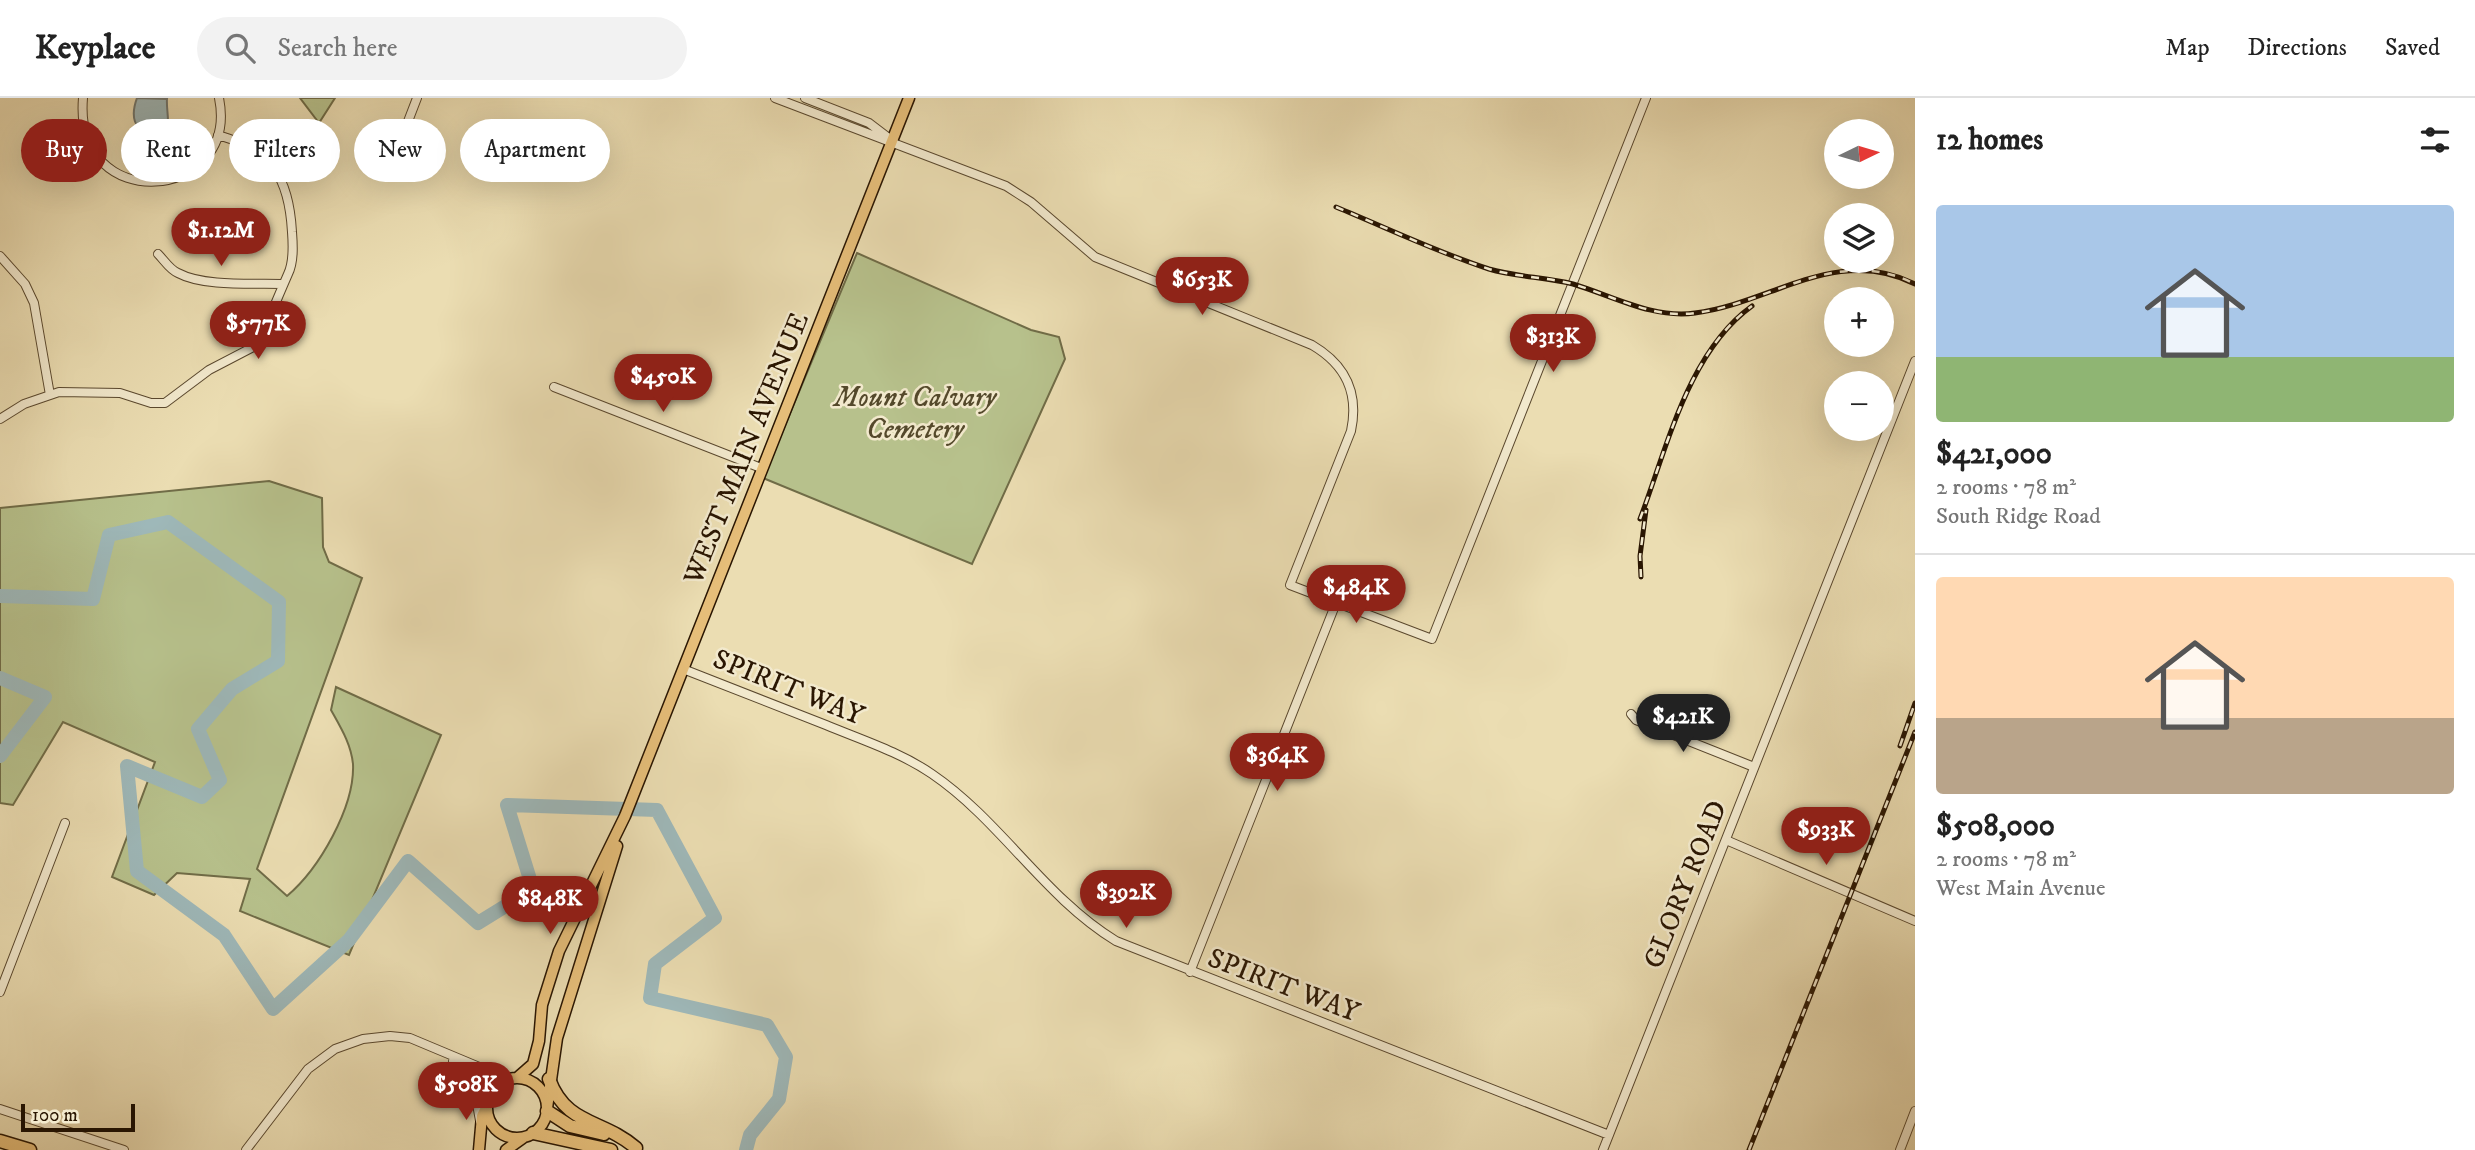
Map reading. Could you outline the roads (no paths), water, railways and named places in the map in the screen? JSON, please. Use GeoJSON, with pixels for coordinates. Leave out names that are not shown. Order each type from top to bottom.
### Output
{"type":"FeatureCollection","features":[{"type":"Feature","properties":{"kind":"highway"},"geometry":{"type":"LineString","coordinates":[[549,1079],[555,1094],[569,1112],[619,1133],[638,1149]]}},
{"type":"Feature","properties":{"kind":"highway"},"geometry":{"type":"LineString","coordinates":[[547,1110],[570,1126],[616,1138],[638,1149]]}},
{"type":"Feature","properties":{"kind":"highway"},"geometry":{"type":"LineString","coordinates":[[529,1135],[611,1150]]}},
{"type":"Feature","properties":{"kind":"highway"},"geometry":{"type":"LineString","coordinates":[[0,1141],[30,1150]]}},
{"type":"Feature","properties":{"kind":"main road","name":"WEST MAIN AVENUE"},"geometry":{"type":"LineString","coordinates":[[547,1110],[549,1079],[570,993],[625,816],[909,98]]}},
{"type":"Feature","properties":{"kind":"main road","name":"WEST MAIN AVENUE"},"geometry":{"type":"LineString","coordinates":[[512,1079],[533,1063],[539,1041],[542,1005],[555,963],[625,816]]}},
{"type":"Feature","properties":{"kind":"main road"},"geometry":{"type":"LineString","coordinates":[[479,1150],[481,1126],[495,1088],[512,1079],[534,1083],[541,1090],[547,1110],[540,1127],[506,1150]]}},
{"type":"Feature","properties":{"kind":"main road"},"geometry":{"type":"LineString","coordinates":[[488,1104],[492,1124],[499,1131],[507,1136],[529,1135]]}},
{"type":"Feature","properties":{"kind":"street"},"geometry":{"type":"LineString","coordinates":[[83,98],[81,120],[89,146],[107,168],[129,180],[153,184],[175,179],[198,165],[218,135],[222,113],[219,98]]}},
{"type":"Feature","properties":{"kind":"street"},"geometry":{"type":"LineString","coordinates":[[409,119],[417,98]]}},
{"type":"Feature","properties":{"kind":"street"},"geometry":{"type":"LineString","coordinates":[[775,98],[866,135],[892,141],[1006,186],[1031,202],[1096,257],[1312,345],[1329,355],[1342,369],[1352,391],[1354,414],[1351,431],[1290,585],[1432,639],[1646,98]]}},
{"type":"Feature","properties":{"kind":"street"},"geometry":{"type":"LineString","coordinates":[[805,98],[869,123],[892,141]]}},
{"type":"Feature","properties":{"kind":"street"},"geometry":{"type":"LineString","coordinates":[[0,419],[24,404],[50,395],[82,391],[120,393],[151,403],[165,403],[209,370],[259,344],[282,284],[289,274],[293,246],[285,184],[263,155],[247,144],[218,135]]}},
{"type":"Feature","properties":{"kind":"street"},"geometry":{"type":"LineString","coordinates":[[158,254],[177,273],[198,279],[226,283],[282,284]]}},
{"type":"Feature","properties":{"kind":"street"},"geometry":{"type":"LineString","coordinates":[[0,256],[25,284],[34,303],[50,395]]}},
{"type":"Feature","properties":{"kind":"street","name":"GLORY ROAD"},"geometry":{"type":"LineString","coordinates":[[1603,1150],[1915,361]]}},
{"type":"Feature","properties":{"kind":"street"},"geometry":{"type":"LineString","coordinates":[[554,387],[761,468]]}},
{"type":"Feature","properties":{"kind":"street"},"geometry":{"type":"LineString","coordinates":[[1191,972],[1336,603]]}},
{"type":"Feature","properties":{"kind":"street","name":"SPIRIT WAY"},"geometry":{"type":"LineString","coordinates":[[682,668],[907,758],[969,804],[1082,918],[1125,946],[1609,1135]]}},
{"type":"Feature","properties":{"kind":"street"},"geometry":{"type":"LineString","coordinates":[[1631,713],[1636,720],[1754,767]]}},
{"type":"Feature","properties":{"kind":"street"},"geometry":{"type":"LineString","coordinates":[[0,992],[65,823]]}},
{"type":"Feature","properties":{"kind":"street"},"geometry":{"type":"LineString","coordinates":[[1726,840],[1915,921]]}},
{"type":"Feature","properties":{"kind":"street"},"geometry":{"type":"LineString","coordinates":[[246,1150],[301,1076],[335,1049],[363,1039],[397,1037],[420,1041],[451,1058],[512,1079]]}},
{"type":"Feature","properties":{"kind":"street"},"geometry":{"type":"LineString","coordinates":[[451,1058],[472,1080],[488,1104]]}},
{"type":"Feature","properties":{"kind":"street"},"geometry":{"type":"LineString","coordinates":[[451,1058],[477,1104],[481,1126]]}},
{"type":"Feature","properties":{"kind":"street"},"geometry":{"type":"LineString","coordinates":[[0,1110],[124,1150]]}},
{"type":"Feature","properties":{"kind":"street"},"geometry":{"type":"LineString","coordinates":[[1900,1150],[1915,1111]]}},
{"type":"Feature","properties":{"kind":"water"},"geometry":{"type":"Polygon","coordinates":[[[137,98],[167,99],[168,119],[134,119],[137,98]]]}},
{"type":"Feature","properties":{"kind":"waterway"},"geometry":{"type":"LineString","coordinates":[[0,596],[93,599],[109,535],[168,522],[279,602],[278,661],[232,689],[198,729],[220,780],[202,797],[127,766],[137,871],[224,935],[273,1009],[349,940],[408,861],[478,923],[533,889],[507,805],[657,810],[715,918],[655,964],[650,998],[767,1025],[786,1057],[779,1099],[750,1135],[746,1150]]}},
{"type":"Feature","properties":{"kind":"waterway"},"geometry":{"type":"LineString","coordinates":[[0,678],[45,697],[0,756]]}},
{"type":"Feature","properties":{"kind":"railway"},"geometry":{"type":"LineString","coordinates":[[1336,207],[1489,269],[1573,284],[1664,313],[1695,313],[1723,308],[1831,273],[1858,270],[1886,273],[1915,284]]}},
{"type":"Feature","properties":{"kind":"railway"},"geometry":{"type":"LineString","coordinates":[[1640,519],[1670,433],[1696,375],[1711,349],[1730,325],[1752,306]]}},
{"type":"Feature","properties":{"kind":"railway"},"geometry":{"type":"LineString","coordinates":[[1641,577],[1640,556],[1646,510]]}},
{"type":"Feature","properties":{"kind":"railway"},"geometry":{"type":"LineString","coordinates":[[1900,746],[1915,703]]}},
{"type":"Feature","properties":{"kind":"railway"},"geometry":{"type":"LineString","coordinates":[[1749,1150],[1915,732]]}},
{"type":"Feature","properties":{"kind":"park label","name":"Mount Calvary Cemetery"},"geometry":{"type":"Point","coordinates":[915,412]}}]}
